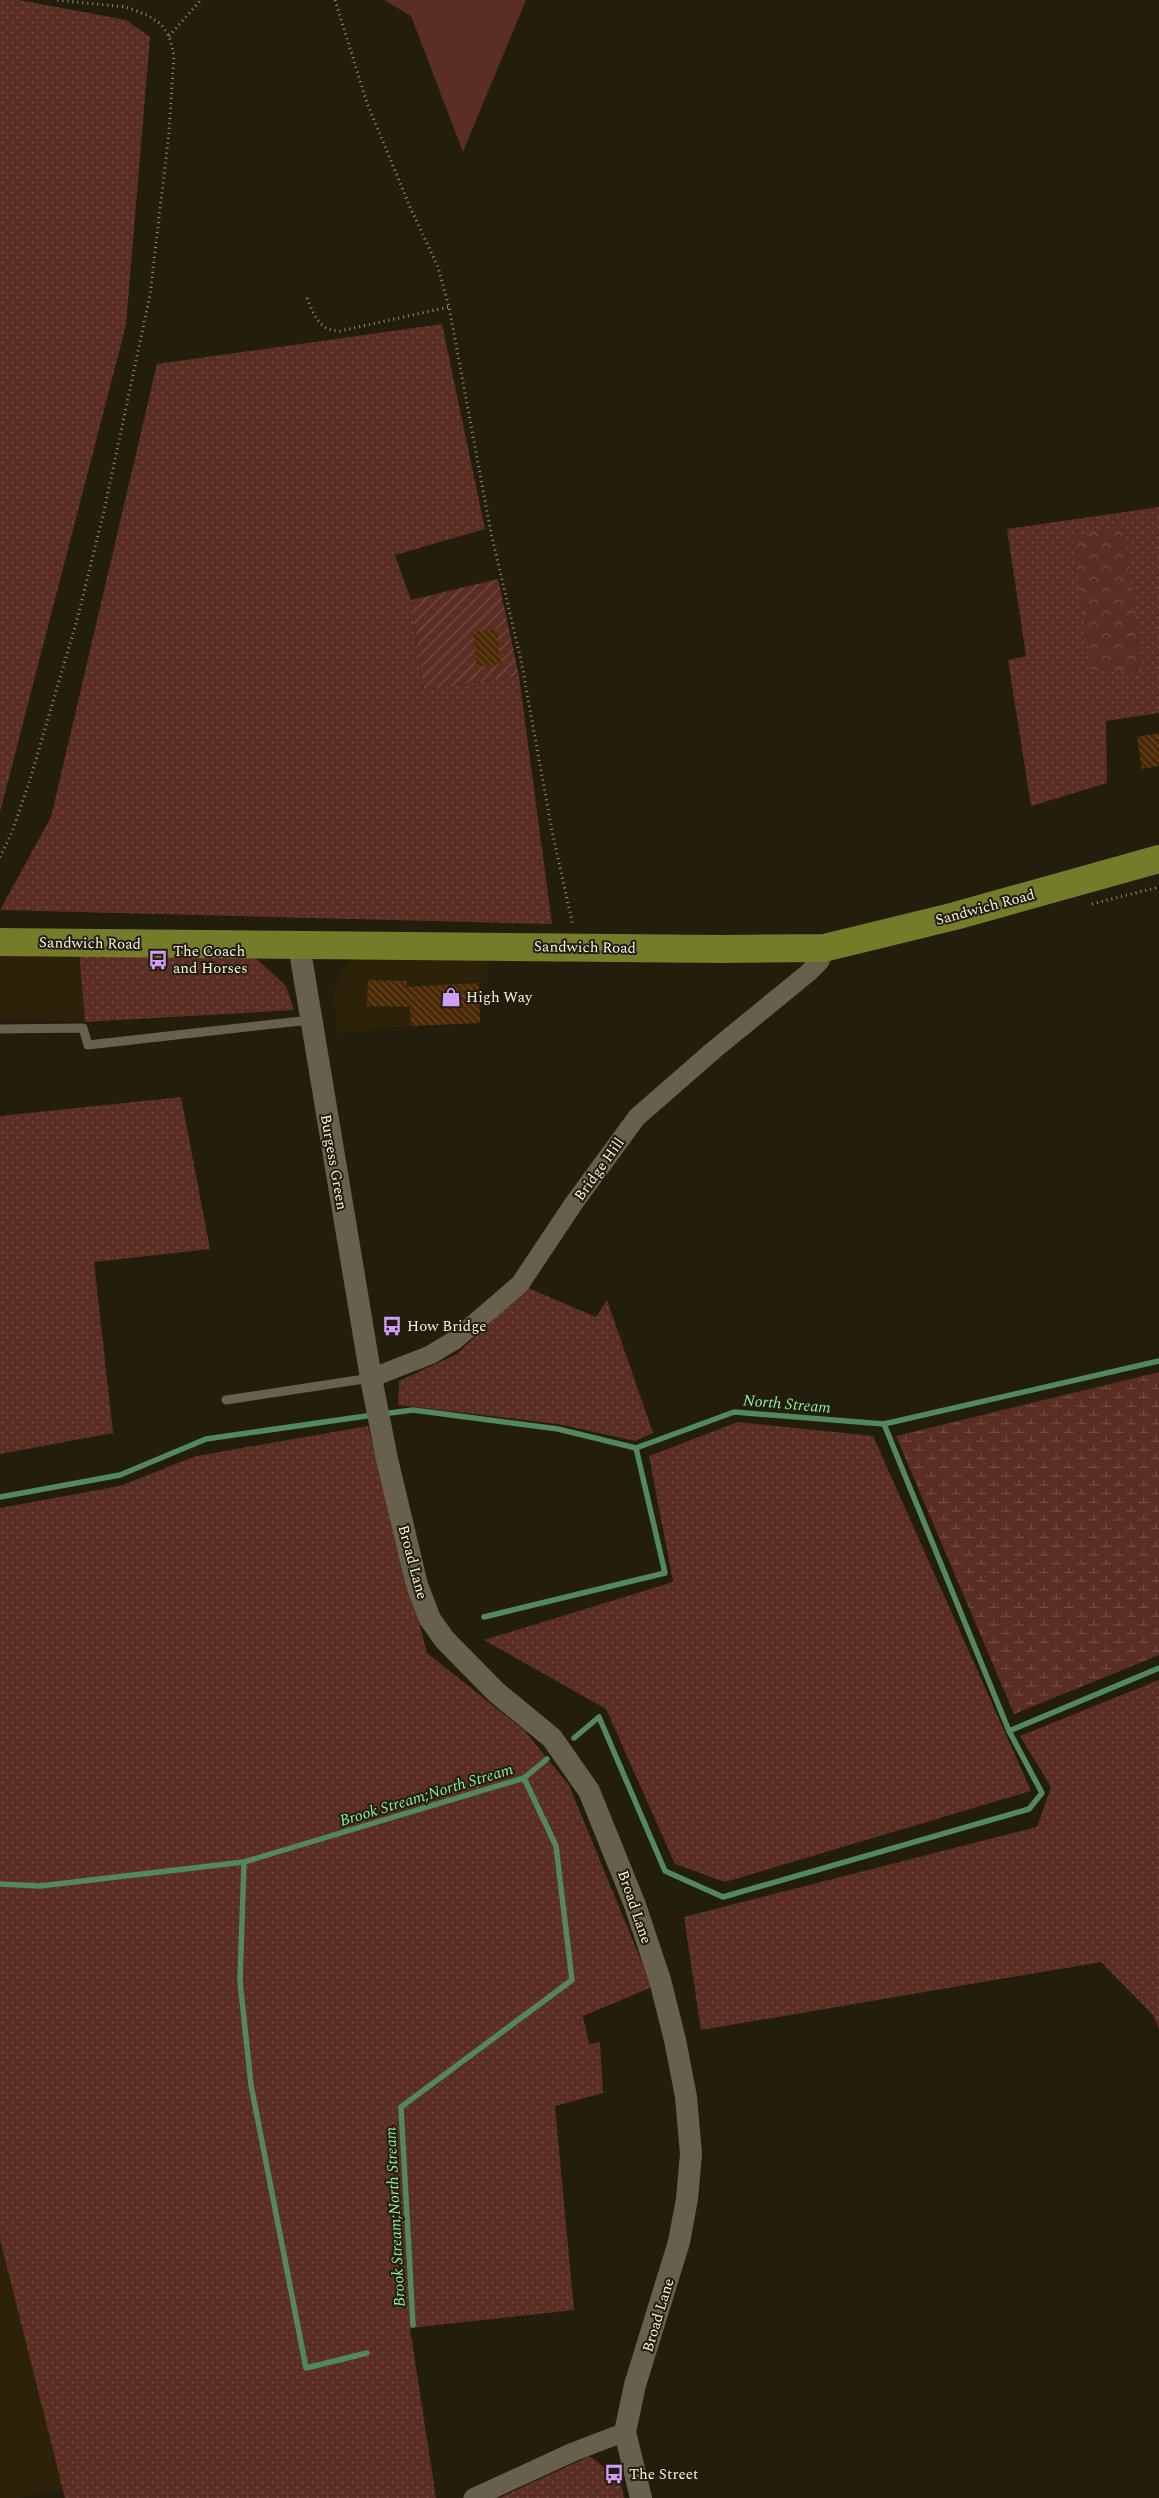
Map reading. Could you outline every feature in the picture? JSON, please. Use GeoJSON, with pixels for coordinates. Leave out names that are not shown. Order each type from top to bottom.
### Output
{"type":"FeatureCollection","features":[{"type":"Feature","properties":{"kind":"main road","name":"Sandwich Road"},"geometry":{"type":"LineString","coordinates":[[0,942],[722,949],[824,948],[956,916],[1159,859]]}},
{"type":"Feature","properties":{"kind":"street","name":"Burgess Green"},"geometry":{"type":"LineString","coordinates":[[298,945],[371,1378]]}},
{"type":"Feature","properties":{"kind":"street","name":"Bridge Hill"},"geometry":{"type":"LineString","coordinates":[[371,1378],[430,1355],[455,1340],[520,1284],[574,1203],[637,1117],[715,1048],[808,973],[820,961],[824,948]]}},
{"type":"Feature","properties":{"kind":"street","name":"Broad Lane"},"geometry":{"type":"LineString","coordinates":[[371,1378],[407,1546],[417,1585],[430,1619],[444,1640],[467,1665],[552,1738],[589,1790],[635,1905],[660,1980],[675,2040],[686,2097],[691,2154],[687,2200],[679,2242],[635,2385],[625,2432],[641,2498]]}},
{"type":"Feature","properties":{"kind":"street"},"geometry":{"type":"LineString","coordinates":[[473,2498],[573,2452],[625,2432]]}},
{"type":"Feature","properties":{"kind":"lane"},"geometry":{"type":"LineString","coordinates":[[0,1029],[83,1028],[88,1045],[310,1020]]}},
{"type":"Feature","properties":{"kind":"lane"},"geometry":{"type":"LineString","coordinates":[[226,1400],[371,1378]]}},
{"type":"Feature","properties":{"kind":"path"},"geometry":{"type":"LineString","coordinates":[[0,857],[12,832],[30,780],[77,620],[104,511],[150,295],[169,132],[174,55],[169,36],[162,24],[147,15],[126,7],[56,0]]}},
{"type":"Feature","properties":{"kind":"path"},"geometry":{"type":"LineString","coordinates":[[169,36],[201,0]]}},
{"type":"Feature","properties":{"kind":"path"},"geometry":{"type":"LineString","coordinates":[[335,0],[367,103],[410,207],[438,267],[449,307],[491,533],[521,660],[552,831],[577,947]]}},
{"type":"Feature","properties":{"kind":"path"},"geometry":{"type":"LineString","coordinates":[[307,298],[322,326],[330,331],[340,331],[449,307]]}},
{"type":"Feature","properties":{"kind":"shaded area"},"geometry":{"type":"Polygon","coordinates":[[[368,949],[488,950],[489,983],[479,983],[480,1023],[407,1026],[336,1034],[334,990],[345,966],[368,949]]]}},
{"type":"Feature","properties":{"kind":"shaded area"},"geometry":{"type":"Polygon","coordinates":[[[0,951],[79,951],[85,1022],[0,1020],[0,951]]]}},
{"type":"Feature","properties":{"kind":"shaded area"},"geometry":{"type":"Polygon","coordinates":[[[0,2239],[63,2489],[17,2498],[0,2498],[0,2239]]]}},
{"type":"Feature","properties":{"kind":"green space"},"geometry":{"type":"Polygon","coordinates":[[[0,0],[19,0],[126,20],[150,37],[126,325],[0,812],[0,0]]]}},
{"type":"Feature","properties":{"kind":"green space"},"geometry":{"type":"Polygon","coordinates":[[[384,0],[526,0],[463,152],[411,16],[384,0]]]}},
{"type":"Feature","properties":{"kind":"green space"},"geometry":{"type":"Polygon","coordinates":[[[442,324],[485,529],[395,555],[411,600],[424,690],[519,676],[552,924],[0,910],[51,817],[157,364],[442,324]]]}},
{"type":"Feature","properties":{"kind":"green space"},"geometry":{"type":"Polygon","coordinates":[[[1159,507],[1159,713],[1106,721],[1107,783],[1031,806],[1008,660],[1026,656],[1007,529],[1159,507]]]}},
{"type":"Feature","properties":{"kind":"green space"},"geometry":{"type":"Polygon","coordinates":[[[1124,525],[1143,673],[1091,671],[1072,537],[1124,525]]]}},
{"type":"Feature","properties":{"kind":"green space"},"geometry":{"type":"Polygon","coordinates":[[[498,579],[519,676],[424,690],[411,600],[498,579]]]}},
{"type":"Feature","properties":{"kind":"green space"},"geometry":{"type":"Polygon","coordinates":[[[79,951],[256,958],[286,986],[294,1010],[85,1022],[79,951]]]}},
{"type":"Feature","properties":{"kind":"green space"},"geometry":{"type":"Polygon","coordinates":[[[181,1097],[210,1249],[94,1262],[113,1433],[0,1454],[0,1116],[181,1097]]]}},
{"type":"Feature","properties":{"kind":"green space"},"geometry":{"type":"Polygon","coordinates":[[[526,1287],[596,1317],[607,1300],[653,1433],[635,1441],[558,1424],[398,1405],[399,1381],[457,1354],[526,1287]]]}},
{"type":"Feature","properties":{"kind":"green space"},"geometry":{"type":"Polygon","coordinates":[[[1159,1372],[1159,1655],[1014,1714],[896,1436],[1159,1372]]]}},
{"type":"Feature","properties":{"kind":"green space"},"geometry":{"type":"Polygon","coordinates":[[[738,1422],[873,1436],[1031,1791],[725,1882],[675,1864],[606,1709],[484,1640],[673,1582],[649,1456],[738,1422]]]}},
{"type":"Feature","properties":{"kind":"green space"},"geometry":{"type":"Polygon","coordinates":[[[368,1426],[427,1653],[524,1730],[569,1785],[652,1987],[583,2016],[589,2044],[600,2042],[603,2093],[555,2106],[574,2310],[410,2328],[436,2498],[65,2498],[0,2239],[0,1508],[120,1486],[196,1456],[368,1426]]]}},
{"type":"Feature","properties":{"kind":"green space"},"geometry":{"type":"Polygon","coordinates":[[[1159,1680],[1159,2029],[1153,2015],[1101,1962],[701,2030],[684,1917],[1037,1827],[1051,1787],[1020,1736],[1159,1680]]]}},
{"type":"Feature","properties":{"kind":"green space"},"geometry":{"type":"Polygon","coordinates":[[[590,2456],[620,2480],[624,2498],[499,2498],[590,2456]]]}},
{"type":"Feature","properties":{"kind":"building"},"geometry":{"type":"Polygon","coordinates":[[[497,629],[501,664],[477,667],[473,632],[497,629]]]}},
{"type":"Feature","properties":{"kind":"building"},"geometry":{"type":"Polygon","coordinates":[[[1159,733],[1159,766],[1142,769],[1137,737],[1159,733]]]}},
{"type":"Feature","properties":{"kind":"building","name":"High Way"},"geometry":{"type":"Polygon","coordinates":[[[368,980],[407,981],[407,987],[479,983],[480,1023],[411,1026],[410,1007],[367,1006],[368,980]]]}},
{"type":"Feature","properties":{"kind":"waterway","name":"North Stream"},"geometry":{"type":"LineString","coordinates":[[636,1448],[734,1412],[884,1424],[1159,1361]]}},
{"type":"Feature","properties":{"kind":"waterway"},"geometry":{"type":"LineString","coordinates":[[382,1414],[413,1410],[558,1429],[636,1448]]}},
{"type":"Feature","properties":{"kind":"waterway"},"geometry":{"type":"LineString","coordinates":[[0,1497],[120,1475],[206,1439],[373,1415]]}},
{"type":"Feature","properties":{"kind":"waterway"},"geometry":{"type":"LineString","coordinates":[[884,1424],[1009,1731],[1159,1668]]}},
{"type":"Feature","properties":{"kind":"waterway","name":"North Stream"},"geometry":{"type":"LineString","coordinates":[[484,1617],[665,1573],[636,1448]]}},
{"type":"Feature","properties":{"kind":"waterway"},"geometry":{"type":"LineString","coordinates":[[574,1738],[599,1717],[665,1871],[723,1897],[1029,1809],[1042,1793],[1009,1731]]}},
{"type":"Feature","properties":{"kind":"waterway"},"geometry":{"type":"LineString","coordinates":[[524,1778],[547,1759]]}},
{"type":"Feature","properties":{"kind":"waterway","name":"Brook Stream;North Stream"},"geometry":{"type":"LineString","coordinates":[[0,1884],[40,1886],[244,1862],[524,1778],[556,1846],[572,1980],[401,2107],[413,2325]]}},
{"type":"Feature","properties":{"kind":"waterway"},"geometry":{"type":"LineString","coordinates":[[244,1862],[240,1981],[251,2085],[306,2368],[367,2353]]}},
{"type":"Feature","properties":{"kind":"place","name":"The Coach and Horses"},"geometry":{"type":"Point","coordinates":[158,960]}},
{"type":"Feature","properties":{"kind":"place","name":"High Way"},"geometry":{"type":"Point","coordinates":[451,997]}},
{"type":"Feature","properties":{"kind":"place","name":"How Bridge"},"geometry":{"type":"Point","coordinates":[392,1326]}},
{"type":"Feature","properties":{"kind":"place","name":"The Street"},"geometry":{"type":"Point","coordinates":[614,2474]}}]}
